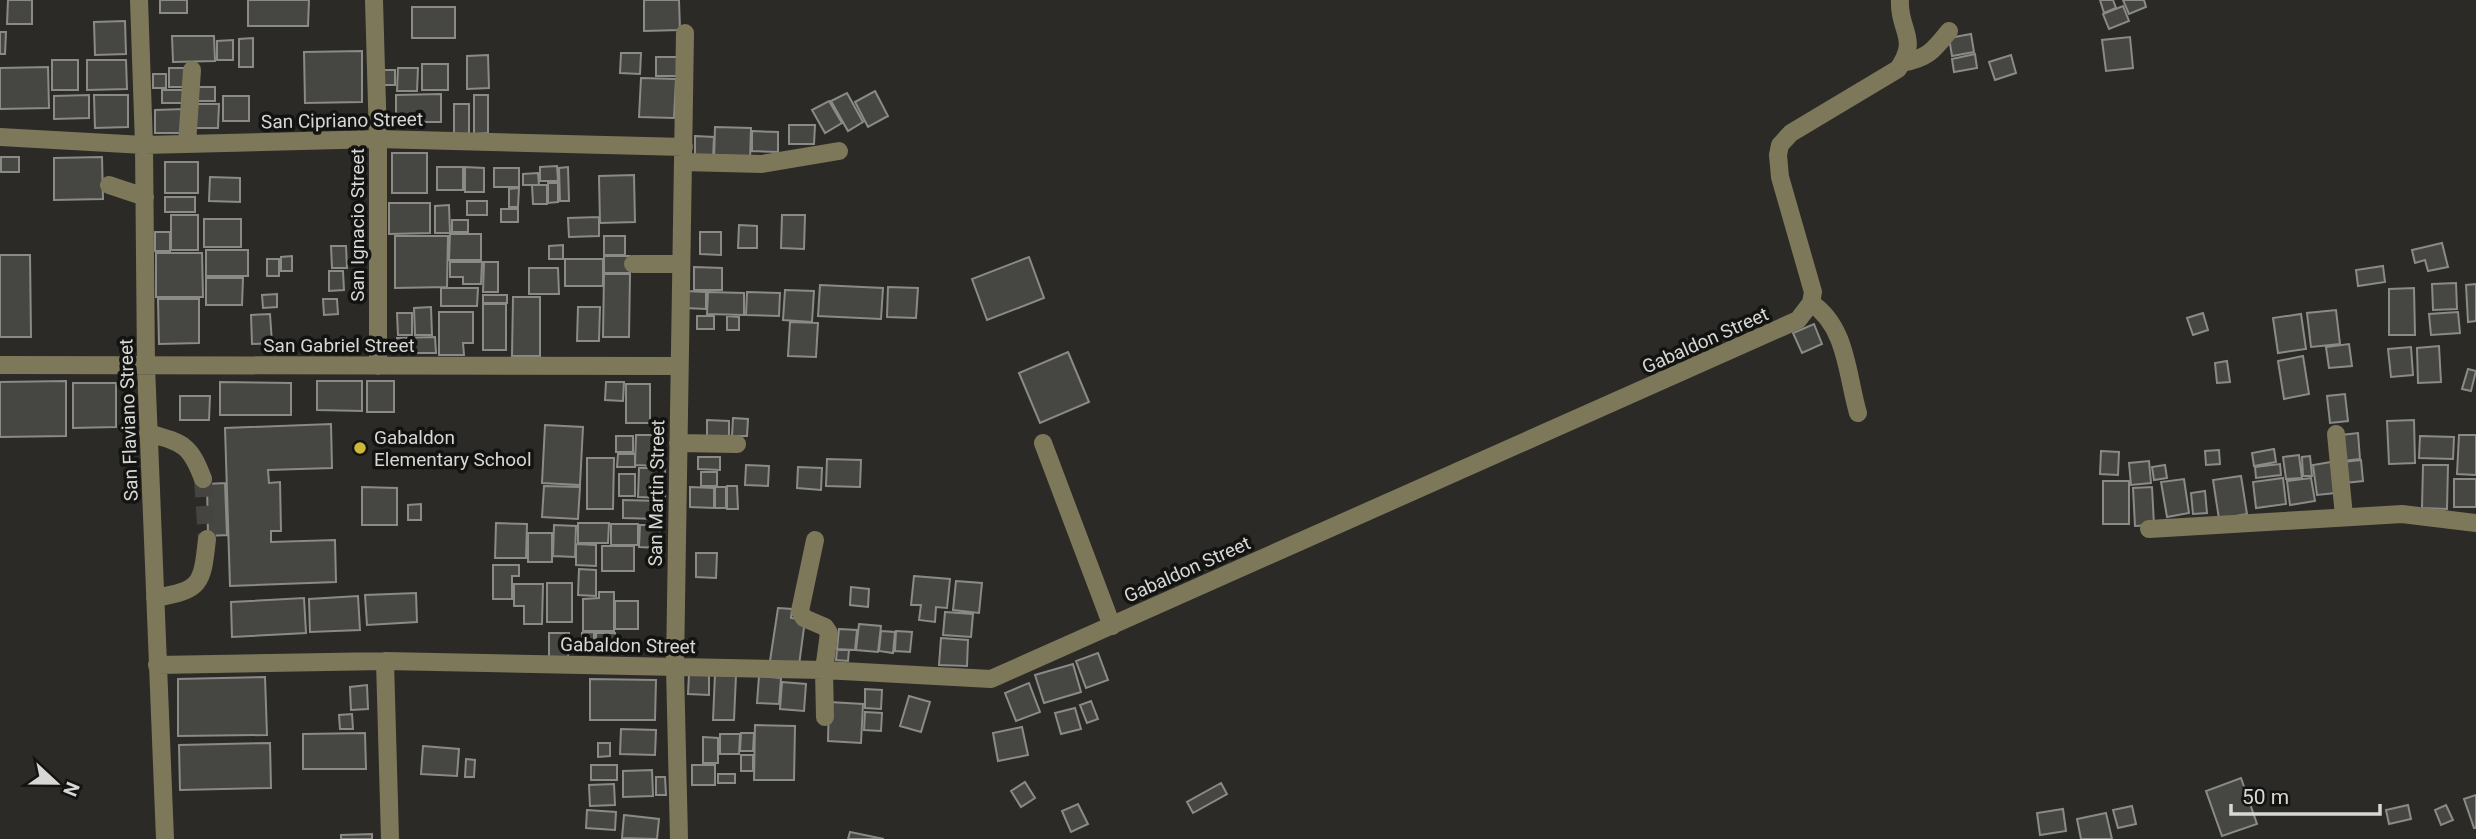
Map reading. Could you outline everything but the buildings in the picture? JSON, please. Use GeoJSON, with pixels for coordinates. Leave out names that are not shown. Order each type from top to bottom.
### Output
{"type":"FeatureCollection","features":[{"type":"Feature","properties":{"kind":"street","name":"San Flaviano Street"},"geometry":{"type":"LineString","coordinates":[[139,0],[145,145],[148,433],[165,839]]}},
{"type":"Feature","properties":{"kind":"street","name":"San Ignacio Street"},"geometry":{"type":"LineString","coordinates":[[374,0],[378,139],[378,366]]}},
{"type":"Feature","properties":{"kind":"street"},"geometry":{"type":"LineString","coordinates":[[1858,413],[1838,332],[1822,310],[1811,303],[1813,292],[1780,177],[1778,155],[1780,145],[1791,133],[1898,69],[1907,56],[1909,43],[1900,0]]}},
{"type":"Feature","properties":{"kind":"street"},"geometry":{"type":"LineString","coordinates":[[1902,63],[1921,60],[1930,54],[1949,31]]}},
{"type":"Feature","properties":{"kind":"street","name":"San Martin Street"},"geometry":{"type":"LineString","coordinates":[[679,839],[675,667],[685,33]]}},
{"type":"Feature","properties":{"kind":"street"},"geometry":{"type":"LineString","coordinates":[[187,144],[192,70]]}},
{"type":"Feature","properties":{"kind":"street","name":"San Cipriano Street"},"geometry":{"type":"LineString","coordinates":[[0,137],[145,145],[378,139],[683,154],[762,164],[839,151]]}},
{"type":"Feature","properties":{"kind":"street"},"geometry":{"type":"LineString","coordinates":[[109,185],[145,197]]}},
{"type":"Feature","properties":{"kind":"street"},"geometry":{"type":"LineString","coordinates":[[633,264],[681,264]]}},
{"type":"Feature","properties":{"kind":"street","name":"Gabaldon Street"},"geometry":{"type":"LineString","coordinates":[[157,665],[385,661],[824,670],[991,679],[1787,326],[1798,320],[1811,303]]}},
{"type":"Feature","properties":{"kind":"street","name":"San Gabriel Street"},"geometry":{"type":"LineString","coordinates":[[0,365],[679,366]]}},
{"type":"Feature","properties":{"kind":"street"},"geometry":{"type":"LineString","coordinates":[[148,433],[179,442],[195,456],[203,479]]}},
{"type":"Feature","properties":{"kind":"street"},"geometry":{"type":"LineString","coordinates":[[2336,434],[2344,516]]}},
{"type":"Feature","properties":{"kind":"street"},"geometry":{"type":"LineString","coordinates":[[678,443],[737,444]]}},
{"type":"Feature","properties":{"kind":"street"},"geometry":{"type":"LineString","coordinates":[[1043,443],[1112,626]]}},
{"type":"Feature","properties":{"kind":"street"},"geometry":{"type":"LineString","coordinates":[[2149,529],[2402,514],[2476,523]]}},
{"type":"Feature","properties":{"kind":"street"},"geometry":{"type":"LineString","coordinates":[[155,598],[183,592],[197,583],[203,573],[207,539]]}},
{"type":"Feature","properties":{"kind":"street"},"geometry":{"type":"LineString","coordinates":[[815,540],[800,611],[804,618],[825,627],[829,633],[824,670],[825,717]]}},
{"type":"Feature","properties":{"kind":"street"},"geometry":{"type":"LineString","coordinates":[[385,661],[390,839]]}},
{"type":"Feature","properties":{"kind":"tunnel"},"geometry":{"type":"LineString","coordinates":[[203,479],[207,539]]}},
{"type":"Feature","properties":{"kind":"place","name":"Gabaldon Elementary School"},"geometry":{"type":"Point","coordinates":[360,448]}}]}
